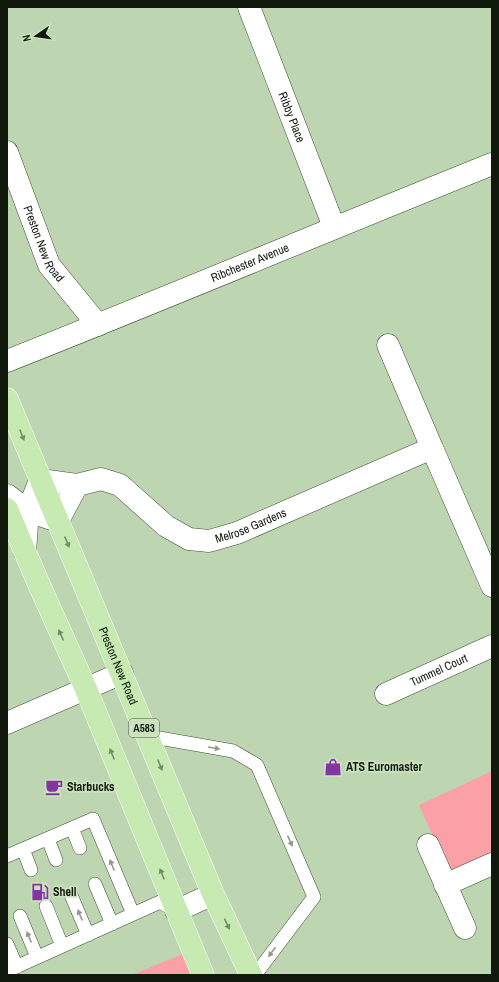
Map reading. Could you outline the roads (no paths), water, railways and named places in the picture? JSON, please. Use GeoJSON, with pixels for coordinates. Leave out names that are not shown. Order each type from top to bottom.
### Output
{"type":"FeatureCollection","features":[{"type":"Feature","properties":{"kind":"highway","name":"Preston New Road"},"geometry":{"type":"LineString","coordinates":[[7,399],[213,894],[251,975]]}},
{"type":"Feature","properties":{"kind":"highway"},"geometry":{"type":"LineString","coordinates":[[18,510],[25,552],[86,689],[203,975]]}},
{"type":"Feature","properties":{"kind":"street","name":"Ribby Place"},"geometry":{"type":"LineString","coordinates":[[249,7],[334,228]]}},
{"type":"Feature","properties":{"kind":"street","name":"Preston New Road"},"geometry":{"type":"LineString","coordinates":[[7,152],[49,265],[98,325]]}},
{"type":"Feature","properties":{"kind":"street","name":"Ribchester Avenue"},"geometry":{"type":"LineString","coordinates":[[7,361],[492,164]]}},
{"type":"Feature","properties":{"kind":"street"},"geometry":{"type":"LineString","coordinates":[[388,345],[492,586]]}},
{"type":"Feature","properties":{"kind":"street","name":"Melrose Gardens"},"geometry":{"type":"LineString","coordinates":[[77,485],[101,479],[120,485],[166,526],[189,539],[209,540],[237,533],[432,448]]}},
{"type":"Feature","properties":{"kind":"street"},"geometry":{"type":"LineString","coordinates":[[7,495],[18,510],[58,521],[77,485],[40,480],[18,510]]}},
{"type":"Feature","properties":{"kind":"street","name":"Tummel Court"},"geometry":{"type":"LineString","coordinates":[[386,694],[492,646]]}},
{"type":"Feature","properties":{"kind":"street"},"geometry":{"type":"LineString","coordinates":[[7,723],[122,673]]}},
{"type":"Feature","properties":{"kind":"street"},"geometry":{"type":"LineString","coordinates":[[428,844],[465,928]]}},
{"type":"Feature","properties":{"kind":"street"},"geometry":{"type":"LineString","coordinates":[[445,885],[492,864]]}},
{"type":"Feature","properties":{"kind":"street"},"geometry":{"type":"LineString","coordinates":[[176,911],[213,894]]}},
{"type":"Feature","properties":{"kind":"lane"},"geometry":{"type":"LineString","coordinates":[[148,736],[233,751],[257,766],[314,897],[255,975]]}},
{"type":"Feature","properties":{"kind":"lane"},"geometry":{"type":"LineString","coordinates":[[7,856],[93,819],[133,914]]}},
{"type":"Feature","properties":{"kind":"lane"},"geometry":{"type":"LineString","coordinates":[[72,828],[80,848]]}},
{"type":"Feature","properties":{"kind":"lane"},"geometry":{"type":"LineString","coordinates":[[48,838],[56,860]]}},
{"type":"Feature","properties":{"kind":"lane"},"geometry":{"type":"LineString","coordinates":[[23,849],[31,870]]}},
{"type":"Feature","properties":{"kind":"lane"},"geometry":{"type":"LineString","coordinates":[[95,884],[112,924]]}},
{"type":"Feature","properties":{"kind":"lane"},"geometry":{"type":"LineString","coordinates":[[71,895],[88,935]]}},
{"type":"Feature","properties":{"kind":"lane"},"geometry":{"type":"LineString","coordinates":[[7,944],[12,969],[160,902],[176,911]]}},
{"type":"Feature","properties":{"kind":"lane"},"geometry":{"type":"LineString","coordinates":[[46,906],[62,946]]}},
{"type":"Feature","properties":{"kind":"lane"},"geometry":{"type":"LineString","coordinates":[[20,916],[37,957]]}},
{"type":"Feature","properties":{"kind":"place","name":"ATS Euromaster"},"geometry":{"type":"Point","coordinates":[333,767]}},
{"type":"Feature","properties":{"kind":"place","name":"Starbucks"},"geometry":{"type":"Point","coordinates":[54,787]}},
{"type":"Feature","properties":{"kind":"place","name":"Shell"},"geometry":{"type":"Point","coordinates":[40,892]}}]}
